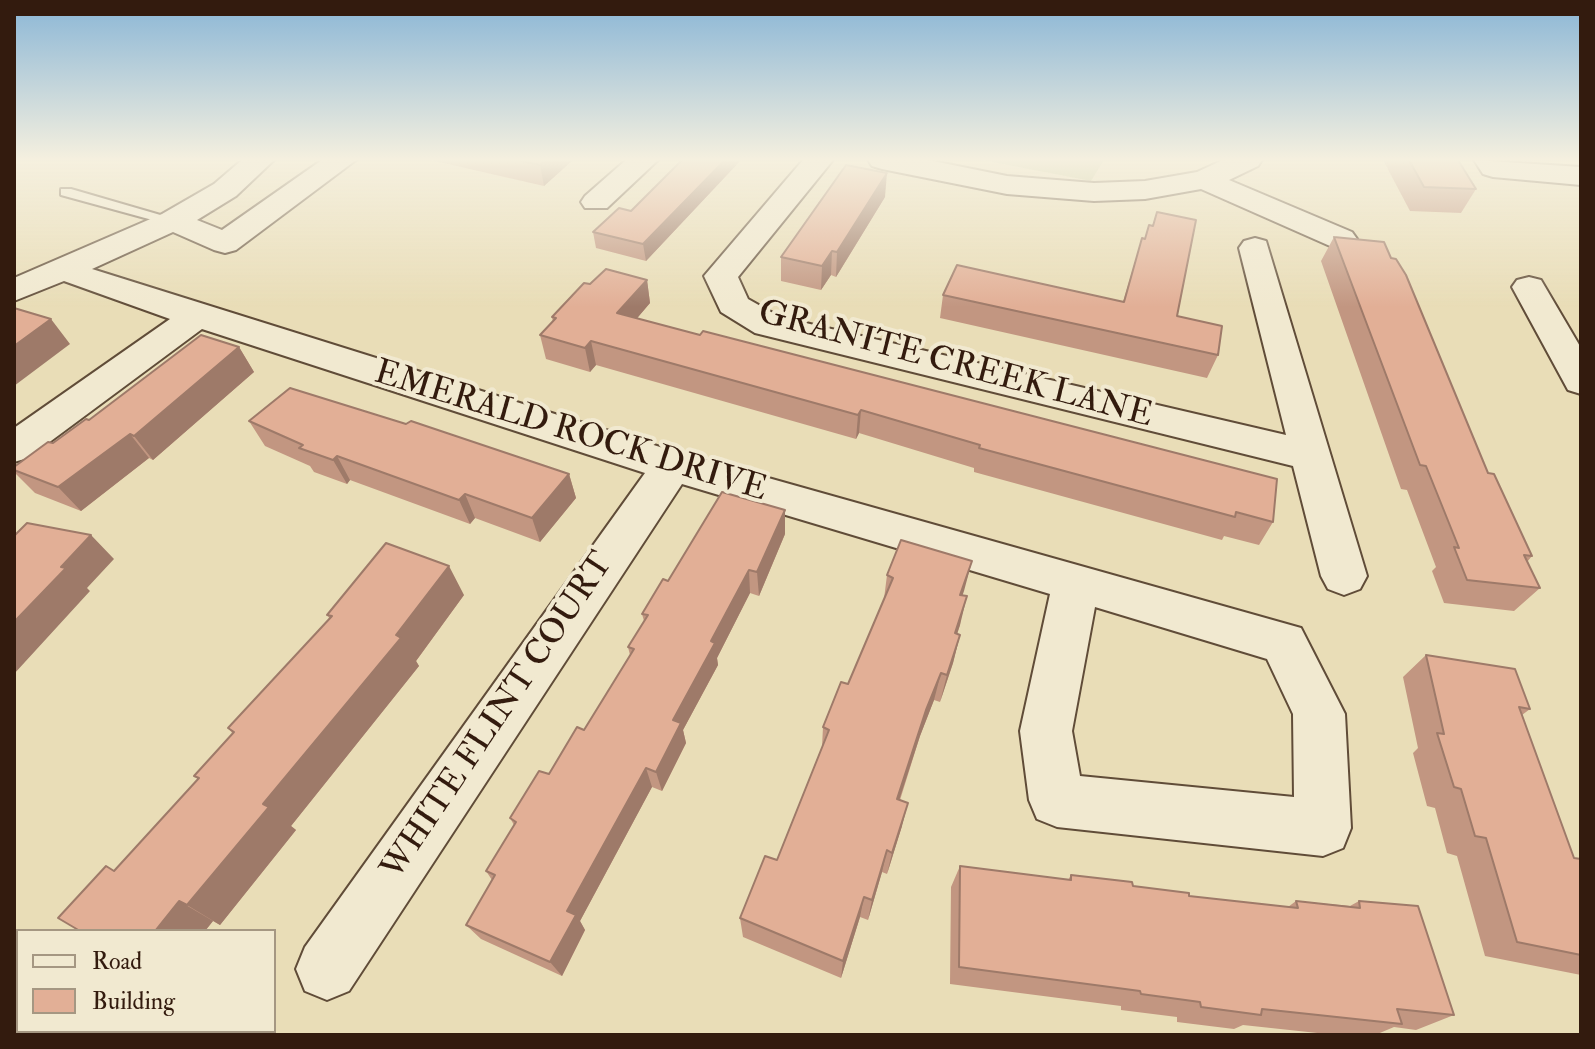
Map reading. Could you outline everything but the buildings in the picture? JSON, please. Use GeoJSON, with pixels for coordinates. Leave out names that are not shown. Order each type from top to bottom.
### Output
{"type":"FeatureCollection","features":[{"type":"Feature","properties":{"kind":"street"},"geometry":{"type":"LineString","coordinates":[[14,291],[66,271],[193,209]]}},
{"type":"Feature","properties":{"kind":"street"},"geometry":{"type":"LineString","coordinates":[[173,221],[225,243],[273,209]]}},
{"type":"Feature","properties":{"kind":"street","name":"GRANITE CREEK LANE"},"geometry":{"type":"LineString","coordinates":[[778,209],[721,276],[733,305],[768,325],[1309,455]]}},
{"type":"Feature","properties":{"kind":"street"},"geometry":{"type":"LineString","coordinates":[[1271,209],[1341,239]]}},
{"type":"Feature","properties":{"kind":"street"},"geometry":{"type":"LineString","coordinates":[[1255,248],[1344,576]]}},
{"type":"Feature","properties":{"kind":"street","name":"EMERALD ROCK DRIVE"},"geometry":{"type":"LineString","coordinates":[[66,271],[197,316],[672,466],[1284,643],[1319,714],[1323,828],[1057,800],[1046,731],[1076,584]]}},
{"type":"Feature","properties":{"kind":"street"},"geometry":{"type":"LineString","coordinates":[[1529,287],[1581,381]]}},
{"type":"Feature","properties":{"kind":"street"},"geometry":{"type":"LineString","coordinates":[[14,448],[197,316]]}},
{"type":"Feature","properties":{"kind":"street","name":"WHITE FLINT COURT"},"geometry":{"type":"LineString","coordinates":[[327,969],[672,466]]}},
{"type":"Feature","properties":{"kind":"lane"},"geometry":{"type":"LineString","coordinates":[[129,209],[173,221]]}}]}
